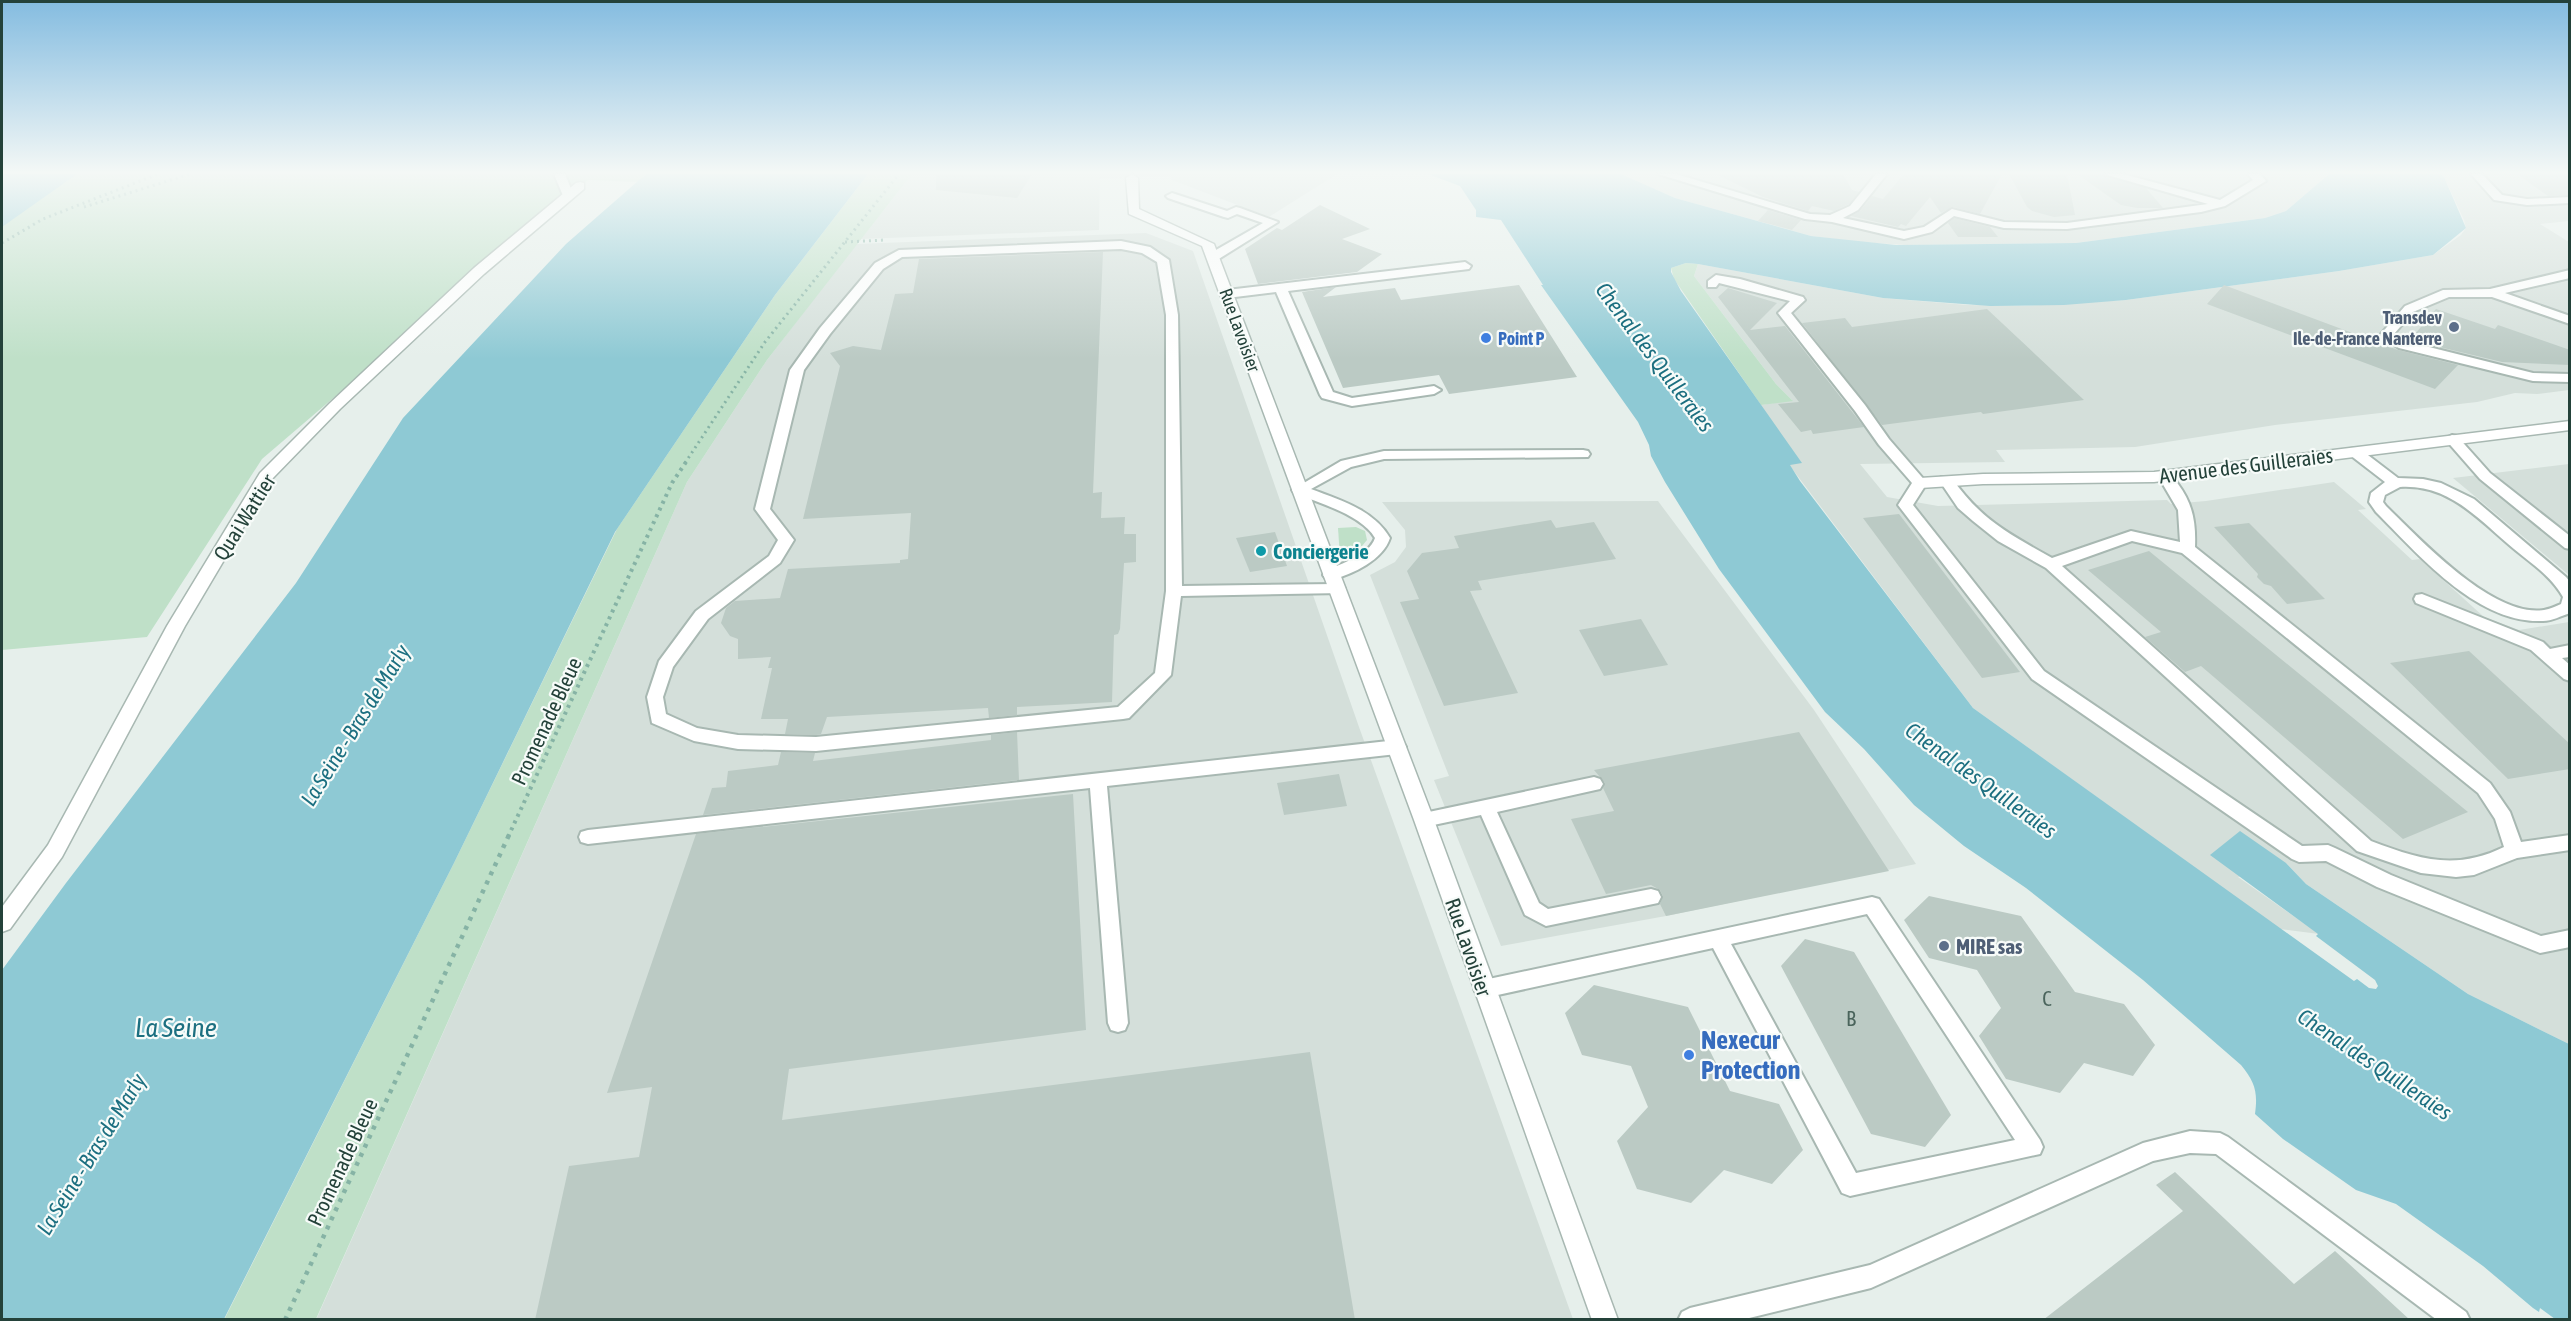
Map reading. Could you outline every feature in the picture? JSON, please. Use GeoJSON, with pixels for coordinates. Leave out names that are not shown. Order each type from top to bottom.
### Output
{"type":"FeatureCollection","features":[{"type":"Feature","properties":{"kind":"street","name":"Quai Wattier"},"geometry":{"type":"LineString","coordinates":[[2,922],[55,851],[176,627],[266,476],[335,406],[479,271],[521,236]]}},
{"type":"Feature","properties":{"kind":"street","name":"Rue Lavoisier"},"geometry":{"type":"LineString","coordinates":[[1189,236],[1208,244],[1213,257],[1424,820],[1605,1320]]}},
{"type":"Feature","properties":{"kind":"street","name":"Avenue des Guilleraies"},"geometry":{"type":"LineString","coordinates":[[1920,483],[1946,480],[2165,476],[2570,424]]}},
{"type":"Feature","properties":{"kind":"lane"},"geometry":{"type":"LineString","coordinates":[[1213,257],[1249,236]]}},
{"type":"Feature","properties":{"kind":"lane"},"geometry":{"type":"LineString","coordinates":[[1121,245],[1146,250],[1163,260],[1172,315],[1174,591],[1163,675],[1123,713],[816,744],[738,742],[694,734],[658,718],[655,697],[665,665],[702,615],[775,559],[786,540],[762,509],[797,370],[825,331],[879,266],[899,254],[1121,245]]}},
{"type":"Feature","properties":{"kind":"lane"},"geometry":{"type":"LineString","coordinates":[[1227,294],[1465,266]]}},
{"type":"Feature","properties":{"kind":"lane"},"geometry":{"type":"LineString","coordinates":[[2570,274],[2493,293],[2447,293],[2409,309],[2386,335],[2404,345],[2533,377],[2570,378]]}},
{"type":"Feature","properties":{"kind":"lane"},"geometry":{"type":"LineString","coordinates":[[1712,284],[1716,279],[1736,282],[1799,300],[1784,313],[1860,408],[1884,442],[1920,483],[1905,505],[2038,675],[2299,854],[2328,853],[2384,881],[2540,945],[2570,938]]}},
{"type":"Feature","properties":{"kind":"lane"},"geometry":{"type":"LineString","coordinates":[[1281,289],[1327,395],[1352,402],[1434,390]]}},
{"type":"Feature","properties":{"kind":"lane"},"geometry":{"type":"LineString","coordinates":[[2493,293],[2570,320]]}},
{"type":"Feature","properties":{"kind":"lane"},"geometry":{"type":"LineString","coordinates":[[2452,440],[2485,476],[2570,544]]}},
{"type":"Feature","properties":{"kind":"lane"},"geometry":{"type":"LineString","coordinates":[[2355,452],[2394,482],[2429,485],[2468,501],[2558,577],[2570,598],[2569,607],[2560,613],[2539,617],[2509,611],[2480,598],[2381,509],[2376,502],[2378,493],[2394,482]]}},
{"type":"Feature","properties":{"kind":"lane"},"geometry":{"type":"LineString","coordinates":[[1299,490],[1346,464],[1384,455],[1583,454]]}},
{"type":"Feature","properties":{"kind":"lane"},"geometry":{"type":"LineString","coordinates":[[2165,476],[2184,503],[2189,529],[2187,549]]}},
{"type":"Feature","properties":{"kind":"lane"},"geometry":{"type":"LineString","coordinates":[[1946,480],[1963,505],[2003,537],[2052,564],[2364,846],[2408,863],[2445,871],[2480,867],[2514,851],[2570,842]]}},
{"type":"Feature","properties":{"kind":"lane"},"geometry":{"type":"LineString","coordinates":[[1174,591],[1334,582],[1382,545],[1383,537],[1380,530],[1364,517],[1299,490]]}},
{"type":"Feature","properties":{"kind":"lane"},"geometry":{"type":"LineString","coordinates":[[2052,564],[2131,536],[2187,549],[2484,788],[2503,813],[2510,828],[2514,851]]}},
{"type":"Feature","properties":{"kind":"lane"},"geometry":{"type":"LineString","coordinates":[[2422,599],[2537,646],[2570,675]]}},
{"type":"Feature","properties":{"kind":"lane"},"geometry":{"type":"LineString","coordinates":[[2547,655],[2570,651]]}},
{"type":"Feature","properties":{"kind":"lane"},"geometry":{"type":"LineString","coordinates":[[588,837],[1396,747]]}},
{"type":"Feature","properties":{"kind":"lane"},"geometry":{"type":"LineString","coordinates":[[1098,780],[1118,1023]]}},
{"type":"Feature","properties":{"kind":"lane"},"geometry":{"type":"LineString","coordinates":[[1424,820],[1594,784]]}},
{"type":"Feature","properties":{"kind":"lane"},"geometry":{"type":"LineString","coordinates":[[1486,807],[1532,909],[1546,918],[1651,897]]}},
{"type":"Feature","properties":{"kind":"lane"},"geometry":{"type":"LineString","coordinates":[[1484,989],[1718,938],[1872,905],[2031,1147],[1850,1185],[1718,938]]}},
{"type":"Feature","properties":{"kind":"lane"},"geometry":{"type":"LineString","coordinates":[[1690,1320],[1871,1276],[2151,1151],[2190,1142],[2220,1144],[2458,1320]]}},
{"type":"Feature","properties":{"kind":"path","name":"Promenade Bleue"},"geometry":{"type":"LineString","coordinates":[[285,1320],[672,483],[765,342],[850,236]]}},
{"type":"Feature","properties":{"kind":"shaded area"},"geometry":{"type":"Polygon","coordinates":[[[864,236],[950,236],[861,239],[864,236]]]}},
{"type":"Feature","properties":{"kind":"shaded area"},"geometry":{"type":"Polygon","coordinates":[[[1076,236],[1153,236],[1193,251],[1359,727],[1573,1319],[316,1320],[687,482],[767,360],[856,244],[1076,236]]]}},
{"type":"Feature","properties":{"kind":"shaded area"},"geometry":{"type":"Polygon","coordinates":[[[1811,236],[2132,236],[2076,243],[1906,245],[1811,236]]]}},
{"type":"Feature","properties":{"kind":"shaded area"},"geometry":{"type":"Polygon","coordinates":[[[2460,236],[2559,236],[2569,242],[2569,390],[2537,394],[2515,393],[2477,402],[2275,425],[2135,447],[1996,450],[2005,462],[1860,464],[1887,497],[1938,506],[2167,500],[2171,504],[2334,482],[2366,509],[2358,510],[2412,560],[2420,559],[2484,617],[2519,630],[2569,622],[2569,1044],[2468,994],[2306,884],[2286,863],[2238,877],[2319,934],[2280,929],[1973,708],[1790,466],[1761,405],[1792,400],[1776,384],[1694,276],[1698,264],[1883,298],[1968,305],[2025,306],[2126,300],[2339,271],[2433,255],[2460,236]]]}},
{"type":"Feature","properties":{"kind":"shaded area"},"geometry":{"type":"Polygon","coordinates":[[[2569,464],[2569,575],[2453,478],[2569,464]]]}},
{"type":"Feature","properties":{"kind":"shaded area"},"geometry":{"type":"Polygon","coordinates":[[[1658,501],[1814,710],[1916,864],[1666,916],[1501,946],[1434,780],[1449,776],[1370,575],[1395,562],[1406,547],[1405,530],[1382,502],[1658,501]]]}},
{"type":"Feature","properties":{"kind":"green space"},"geometry":{"type":"Polygon","coordinates":[[[2,236],[523,236],[262,459],[147,637],[2,650],[2,236]]]}},
{"type":"Feature","properties":{"kind":"green space"},"geometry":{"type":"Polygon","coordinates":[[[821,236],[864,236],[767,360],[687,482],[316,1319],[224,1320],[454,863],[617,529],[775,295],[821,236]]]}},
{"type":"Feature","properties":{"kind":"green space"},"geometry":{"type":"Polygon","coordinates":[[[1686,263],[1698,264],[1694,276],[1776,384],[1793,401],[1761,405],[1674,279],[1671,268],[1686,263]]]}},
{"type":"Feature","properties":{"kind":"green space"},"geometry":{"type":"Polygon","coordinates":[[[1356,527],[1365,531],[1367,540],[1362,546],[1340,557],[1338,528],[1356,527]]]}},
{"type":"Feature","properties":{"kind":"water","name":"La Seine"},"geometry":{"type":"Polygon","coordinates":[[[576,236],[821,236],[775,295],[615,532],[454,863],[224,1319],[2,1319],[2,970],[296,583],[403,418],[576,236]]]}},
{"type":"Feature","properties":{"kind":"water","name":"Chenal des Quilleraies"},"geometry":{"type":"Polygon","coordinates":[[[1511,236],[1810,236],[1896,245],[2076,243],[2132,236],[2457,236],[2433,255],[2339,271],[2126,300],[2064,305],[1990,306],[1883,298],[1698,264],[1686,263],[1671,268],[1671,272],[1681,291],[1802,463],[1790,465],[1800,481],[1973,708],[2354,981],[2357,979],[2369,988],[2376,989],[2378,986],[2375,980],[2316,936],[2318,934],[2210,855],[2240,831],[2286,863],[2306,884],[2468,994],[2569,1044],[2569,1319],[2555,1319],[2540,1308],[2539,1312],[2483,1266],[2396,1204],[2356,1190],[2283,1139],[2255,1114],[2254,1088],[2250,1077],[2241,1065],[2143,980],[2026,888],[1964,846],[1914,805],[1864,749],[1825,712],[1719,569],[1665,482],[1651,456],[1649,445],[1638,422],[1541,285],[1543,285],[1511,236]]]}},
{"type":"Feature","properties":{"kind":"building"},"geometry":{"type":"Polygon","coordinates":[[[1265,236],[1351,236],[1342,239],[1382,254],[1357,272],[1258,284],[1245,249],[1265,236]]]}},
{"type":"Feature","properties":{"kind":"building"},"geometry":{"type":"Polygon","coordinates":[[[1957,236],[1998,237],[1958,237],[1957,236]]]}},
{"type":"Feature","properties":{"kind":"building"},"geometry":{"type":"Polygon","coordinates":[[[1103,252],[1093,493],[1102,492],[1101,518],[1125,517],[1124,534],[1136,534],[1136,562],[1124,563],[1120,629],[1118,634],[1114,635],[1112,702],[1017,707],[1017,715],[989,718],[988,708],[827,717],[821,734],[816,735],[785,734],[788,719],[761,719],[772,668],[768,668],[771,657],[738,659],[738,639],[730,636],[721,623],[726,608],[735,601],[780,598],[788,569],[900,563],[900,560],[908,559],[911,513],[803,519],[840,366],[830,353],[853,346],[881,350],[895,294],[913,293],[919,259],[1103,252]]]}},
{"type":"Feature","properties":{"kind":"building"},"geometry":{"type":"Polygon","coordinates":[[[1519,285],[1577,377],[1449,394],[1439,375],[1343,388],[1302,292],[1336,287],[1323,297],[1395,288],[1401,300],[1519,285]]]}},
{"type":"Feature","properties":{"kind":"building"},"geometry":{"type":"Polygon","coordinates":[[[2224,285],[2398,350],[2458,365],[2435,389],[2207,304],[2224,285]]]}},
{"type":"Feature","properties":{"kind":"building"},"geometry":{"type":"Polygon","coordinates":[[[1728,288],[1777,303],[1750,330],[1785,326],[1864,427],[1813,434],[1811,430],[1801,432],[1778,404],[1799,402],[1718,297],[1728,288]]]}},
{"type":"Feature","properties":{"kind":"building"},"geometry":{"type":"Polygon","coordinates":[[[1987,309],[2084,400],[1882,425],[1802,323],[1845,318],[1852,327],[1987,309]]]}},
{"type":"Feature","properties":{"kind":"building"},"geometry":{"type":"Polygon","coordinates":[[[2436,309],[2495,329],[2498,325],[2570,350],[2570,365],[2502,362],[2410,340],[2436,309]]]}},
{"type":"Feature","properties":{"kind":"building"},"geometry":{"type":"Polygon","coordinates":[[[1899,514],[2020,672],[1982,678],[1863,518],[1899,514]]]}},
{"type":"Feature","properties":{"kind":"building"},"geometry":{"type":"Polygon","coordinates":[[[1551,520],[1556,528],[1594,522],[1616,559],[1478,581],[1482,590],[1470,591],[1518,693],[1444,706],[1400,602],[1419,599],[1407,571],[1422,553],[1459,548],[1454,536],[1551,520]]]}},
{"type":"Feature","properties":{"kind":"building"},"geometry":{"type":"Polygon","coordinates":[[[2249,523],[2325,599],[2287,604],[2271,586],[2264,584],[2257,577],[2258,574],[2214,527],[2249,523]]]}},
{"type":"Feature","properties":{"kind":"building","name":"Conciergerie"},"geometry":{"type":"Polygon","coordinates":[[[1275,532],[1287,566],[1250,572],[1236,538],[1275,532]]]}},
{"type":"Feature","properties":{"kind":"building"},"geometry":{"type":"Polygon","coordinates":[[[2149,551],[2468,812],[2403,839],[2201,666],[2185,672],[2145,637],[2161,632],[2088,570],[2149,551]]]}},
{"type":"Feature","properties":{"kind":"building"},"geometry":{"type":"Polygon","coordinates":[[[1641,619],[1668,665],[1604,676],[1579,630],[1641,619]]]}},
{"type":"Feature","properties":{"kind":"building"},"geometry":{"type":"Polygon","coordinates":[[[2469,651],[2570,744],[2570,769],[2508,779],[2390,663],[2469,651]]]}},
{"type":"Feature","properties":{"kind":"building"},"geometry":{"type":"Polygon","coordinates":[[[1017,732],[1019,780],[703,815],[712,788],[726,787],[728,771],[778,765],[781,752],[815,753],[813,761],[991,740],[991,735],[1017,732]]]}},
{"type":"Feature","properties":{"kind":"building"},"geometry":{"type":"Polygon","coordinates":[[[1799,732],[1889,871],[1666,916],[1660,904],[1663,896],[1660,890],[1651,885],[1606,894],[1571,819],[1614,811],[1603,788],[1605,783],[1594,770],[1799,732]]]}},
{"type":"Feature","properties":{"kind":"building"},"geometry":{"type":"Polygon","coordinates":[[[1339,774],[1347,806],[1284,815],[1277,783],[1339,774]]]}},
{"type":"Feature","properties":{"kind":"building"},"geometry":{"type":"Polygon","coordinates":[[[1073,794],[1086,1030],[789,1069],[782,1120],[1310,1052],[1355,1320],[535,1320],[569,1166],[639,1157],[652,1087],[607,1093],[696,834],[1073,794]]]}},
{"type":"Feature","properties":{"kind":"building"},"geometry":{"type":"Polygon","coordinates":[[[1929,896],[2021,916],[2075,992],[2124,1004],[2155,1045],[2133,1076],[2084,1063],[2060,1093],[2006,1079],[1979,1036],[2001,1008],[1977,970],[1929,958],[1904,920],[1929,896]]]}},
{"type":"Feature","properties":{"kind":"building"},"geometry":{"type":"Polygon","coordinates":[[[1805,939],[1854,952],[1951,1115],[1925,1147],[1871,1134],[1781,966],[1805,939]]]}},
{"type":"Feature","properties":{"kind":"building"},"geometry":{"type":"Polygon","coordinates":[[[1594,985],[1688,1007],[1730,1091],[1779,1104],[1803,1150],[1772,1184],[1724,1170],[1691,1203],[1637,1189],[1617,1141],[1648,1107],[1631,1066],[1582,1055],[1565,1013],[1594,985]]]}},
{"type":"Feature","properties":{"kind":"building"},"geometry":{"type":"Polygon","coordinates":[[[2175,1172],[2294,1284],[2335,1251],[2410,1320],[2043,1320],[2183,1211],[2156,1185],[2175,1172]]]}},
{"type":"Feature","properties":{"kind":"place","name":"Transdev Ile-de-France Nanterre"},"geometry":{"type":"Point","coordinates":[2454,327]}},
{"type":"Feature","properties":{"kind":"place","name":"Point P"},"geometry":{"type":"Point","coordinates":[1486,338]}},
{"type":"Feature","properties":{"kind":"place","name":"Conciergerie"},"geometry":{"type":"Point","coordinates":[1261,551]}},
{"type":"Feature","properties":{"kind":"place","name":"MIRE sas"},"geometry":{"type":"Point","coordinates":[1944,946]}},
{"type":"Feature","properties":{"kind":"place","name":"Nexecur Protection"},"geometry":{"type":"Point","coordinates":[1689,1055]}},
{"type":"Feature","properties":{"kind":"water label","name":"La Seine - Bras de Marly"},"geometry":{"type":"Point","coordinates":[355,725]}},
{"type":"Feature","properties":{"kind":"water label","name":"La Seine - Bras de Marly"},"geometry":{"type":"Point","coordinates":[91,1154]}}]}
